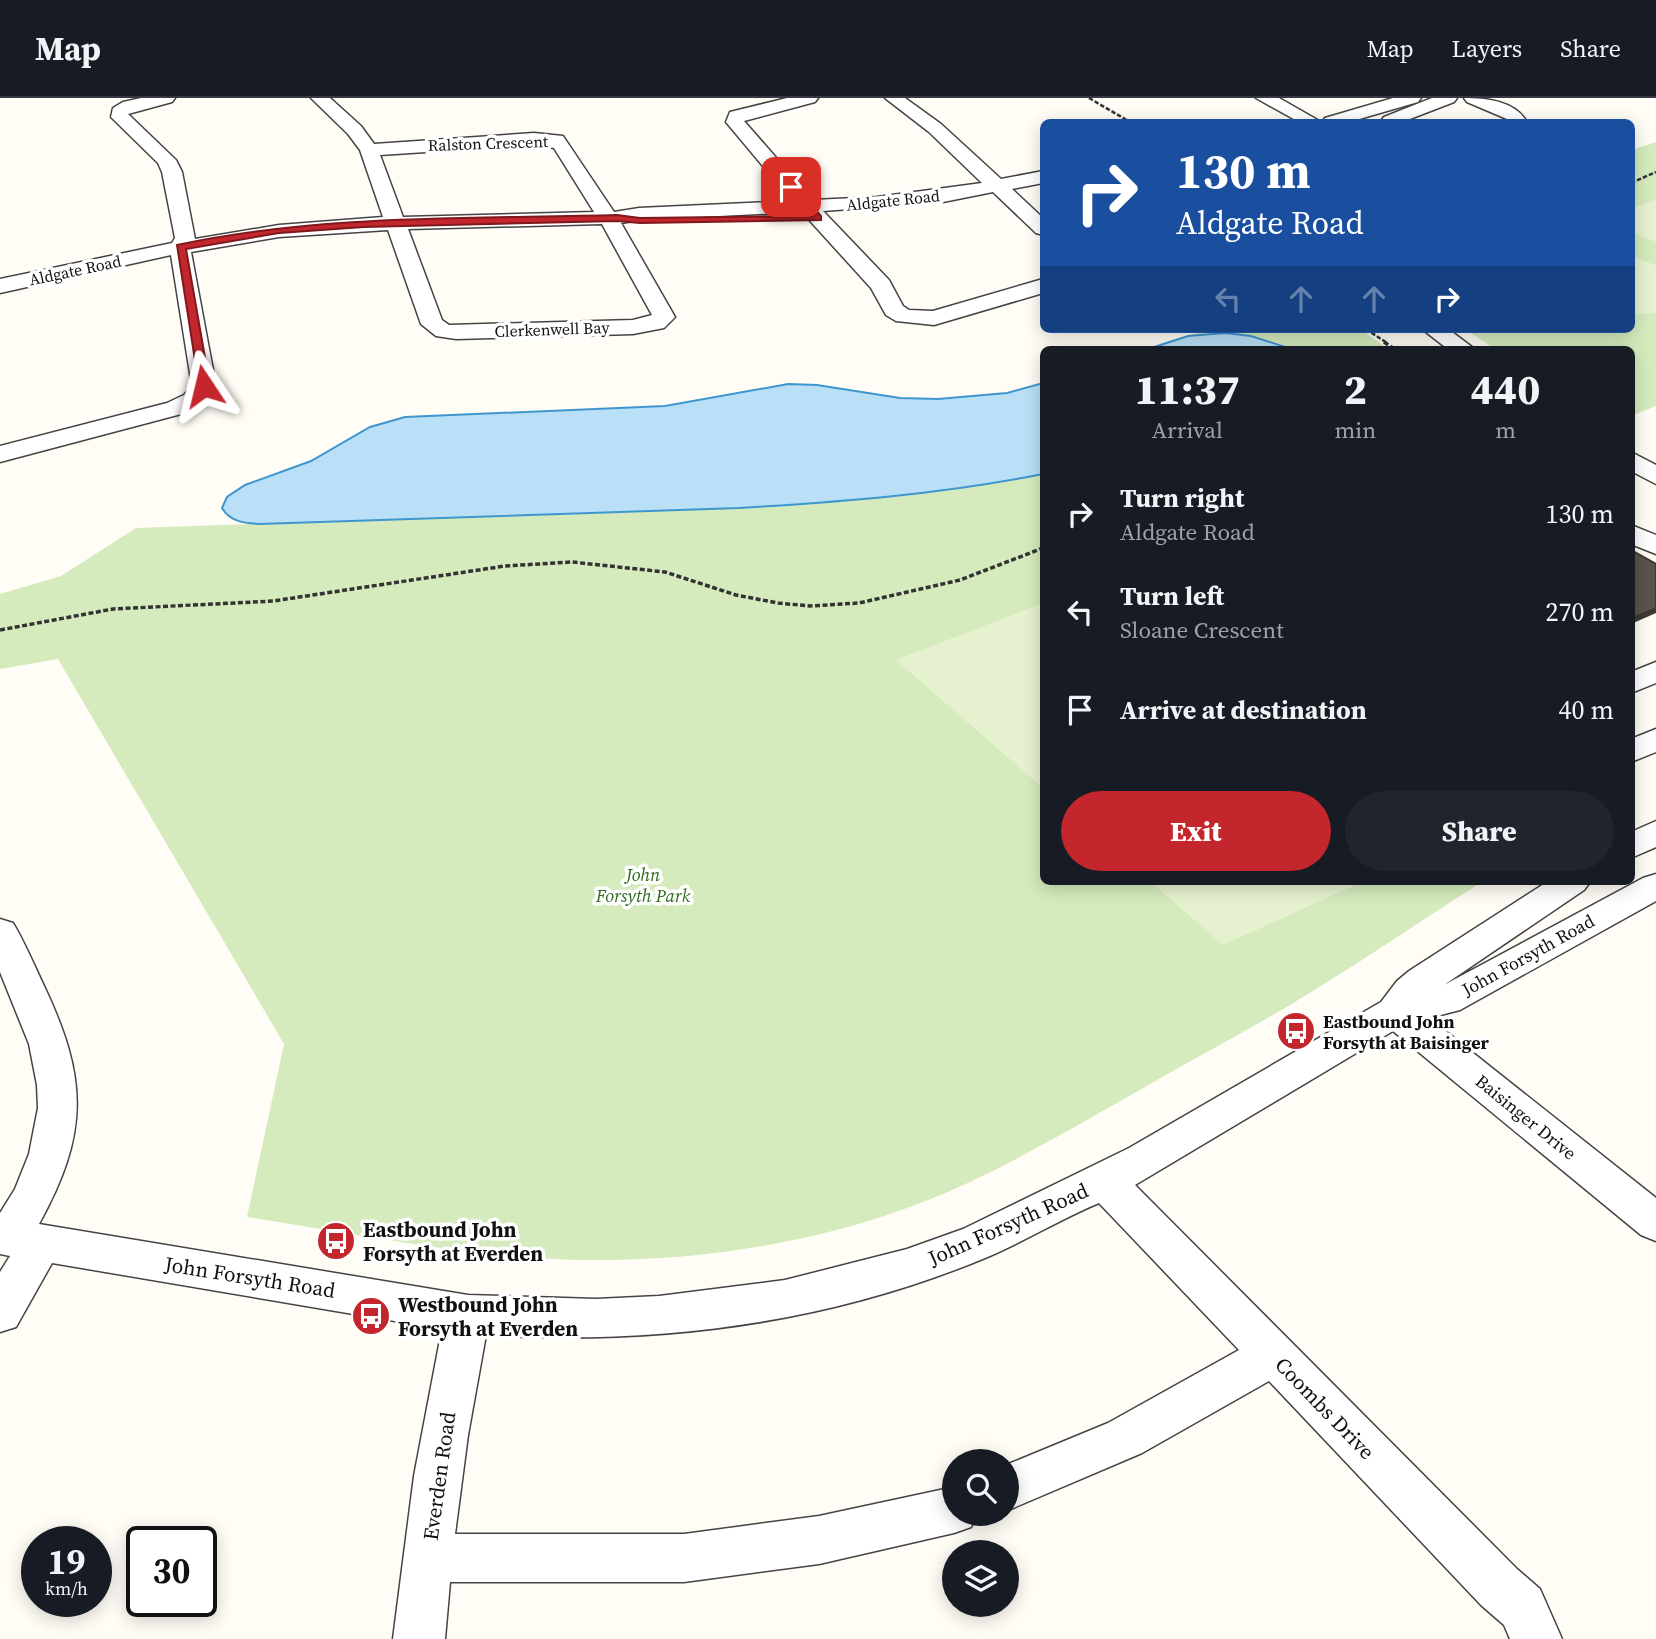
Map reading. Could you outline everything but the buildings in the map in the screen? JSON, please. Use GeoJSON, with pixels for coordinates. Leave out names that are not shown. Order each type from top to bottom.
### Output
{"type":"FeatureCollection","features":[{"type":"Feature","properties":{"kind":"street"},"geometry":{"type":"LineString","coordinates":[[0,454],[168,410],[199,396],[204,386],[180,247],[185,238],[172,172],[166,160],[120,117],[119,112],[129,106],[166,98]]}},
{"type":"Feature","properties":{"kind":"street"},"geometry":{"type":"LineString","coordinates":[[320,98],[355,130],[369,150],[396,223]]}},
{"type":"Feature","properties":{"kind":"street"},"geometry":{"type":"LineString","coordinates":[[809,98],[746,112],[735,119],[813,213],[881,285],[894,310],[912,318],[942,316],[1040,287]]}},
{"type":"Feature","properties":{"kind":"street"},"geometry":{"type":"LineString","coordinates":[[894,98],[920,116],[1040,226]]}},
{"type":"Feature","properties":{"kind":"street"},"geometry":{"type":"LineString","coordinates":[[1265,98],[1306,119]]}},
{"type":"Feature","properties":{"kind":"street"},"geometry":{"type":"LineString","coordinates":[[1341,119],[1412,98]]}},
{"type":"Feature","properties":{"kind":"street"},"geometry":{"type":"LineString","coordinates":[[1391,119],[1448,98]]}},
{"type":"Feature","properties":{"kind":"street"},"geometry":{"type":"LineString","coordinates":[[1473,98],[1514,115],[1516,119]]}},
{"type":"Feature","properties":{"kind":"street","name":"Ralston Crescent"},"geometry":{"type":"LineString","coordinates":[[369,150],[534,139],[556,140],[612,218]]}},
{"type":"Feature","properties":{"kind":"street","name":"Aldgate Road"},"geometry":{"type":"LineString","coordinates":[[0,286],[149,253],[279,231],[396,223],[612,218],[640,220],[912,212],[1003,192],[1040,178]]}},
{"type":"Feature","properties":{"kind":"street","name":"Aldgate Road"},"geometry":{"type":"LineString","coordinates":[[1003,192],[1040,191]]}},
{"type":"Feature","properties":{"kind":"street","name":"Clerkenwell Bay"},"geometry":{"type":"LineString","coordinates":[[396,223],[432,324],[444,331],[633,327],[662,320],[663,313],[612,218]]}},
{"type":"Feature","properties":{"kind":"street","name":"Aldgate Road"},"geometry":{"type":"LineString","coordinates":[[0,272],[103,251],[149,253]]}},
{"type":"Feature","properties":{"kind":"street"},"geometry":{"type":"LineString","coordinates":[[1439,333],[1458,346]]}},
{"type":"Feature","properties":{"kind":"street"},"geometry":{"type":"LineString","coordinates":[[1635,462],[1656,475]]}},
{"type":"Feature","properties":{"kind":"street"},"geometry":{"type":"LineString","coordinates":[[1635,535],[1656,546]]}},
{"type":"Feature","properties":{"kind":"street"},"geometry":{"type":"LineString","coordinates":[[1635,682],[1656,671]]}},
{"type":"Feature","properties":{"kind":"street"},"geometry":{"type":"LineString","coordinates":[[1635,750],[1656,739]]}},
{"type":"Feature","properties":{"kind":"street"},"geometry":{"type":"LineString","coordinates":[[1635,845],[1656,832]]}},
{"type":"Feature","properties":{"kind":"street"},"geometry":{"type":"LineString","coordinates":[[1635,869],[1656,884]]}},
{"type":"Feature","properties":{"kind":"street","name":"John Forsyth Road"},"geometry":{"type":"LineString","coordinates":[[17,1238],[468,1314],[517,1319],[688,1315],[774,1303],[880,1277],[970,1245],[1105,1181],[1395,1012],[1447,1000],[1656,884]]}},
{"type":"Feature","properties":{"kind":"street","name":"John Forsyth Road"},"geometry":{"type":"LineString","coordinates":[[1395,1012],[1410,991],[1422,981],[1567,885]]}},
{"type":"Feature","properties":{"kind":"street"},"geometry":{"type":"LineString","coordinates":[[0,932],[47,1040],[54,1063],[57,1106],[57,1129],[46,1167],[17,1238],[0,1313]]}},
{"type":"Feature","properties":{"kind":"street","name":"Baisinger Drive"},"geometry":{"type":"LineString","coordinates":[[1395,1012],[1656,1223]]}},
{"type":"Feature","properties":{"kind":"street","name":"Coombs Drive"},"geometry":{"type":"LineString","coordinates":[[1105,1181],[1499,1587],[1522,1607],[1536,1639]]}},
{"type":"Feature","properties":{"kind":"street","name":"Everden Road"},"geometry":{"type":"LineString","coordinates":[[419,1639],[427,1558],[456,1361],[468,1314]]}},
{"type":"Feature","properties":{"kind":"street"},"geometry":{"type":"LineString","coordinates":[[1019,1483],[1125,1438],[1273,1355]]}},
{"type":"Feature","properties":{"kind":"street"},"geometry":{"type":"LineString","coordinates":[[427,1558],[684,1558],[819,1540],[942,1513]]}},
{"type":"Feature","properties":{"kind":"path"},"geometry":{"type":"LineString","coordinates":[[1089,98],[1125,119]]}},
{"type":"Feature","properties":{"kind":"path"},"geometry":{"type":"LineString","coordinates":[[1635,181],[1656,172]]}},
{"type":"Feature","properties":{"kind":"path"},"geometry":{"type":"LineString","coordinates":[[1372,333],[1390,346]]}},
{"type":"Feature","properties":{"kind":"path"},"geometry":{"type":"LineString","coordinates":[[0,630],[113,609],[274,601],[505,566],[572,562],[666,572],[736,595],[778,603],[810,606],[859,603],[960,580],[1040,549]]}},
{"type":"Feature","properties":{"kind":"green space"},"geometry":{"type":"Polygon","coordinates":[[[1656,142],[1656,406],[1635,414],[1635,346],[1490,346],[1471,333],[1635,333],[1635,149],[1656,142]]]}},
{"type":"Feature","properties":{"kind":"green space"},"geometry":{"type":"Polygon","coordinates":[[[1656,200],[1656,242],[1635,234],[1635,208],[1656,200]]]}},
{"type":"Feature","properties":{"kind":"green space"},"geometry":{"type":"Polygon","coordinates":[[[1635,257],[1656,265],[1656,313],[1635,315],[1635,257]]]}},
{"type":"Feature","properties":{"kind":"green space"},"geometry":{"type":"Polygon","coordinates":[[[1197,333],[1213,333],[1178,339],[1197,333]]]}},
{"type":"Feature","properties":{"kind":"green space"},"geometry":{"type":"Polygon","coordinates":[[[1213,333],[1366,333],[1384,346],[1286,346],[1276,342],[1213,333]]]}},
{"type":"Feature","properties":{"kind":"green space","name":"John Forsyth Park"},"geometry":{"type":"Polygon","coordinates":[[[1040,474],[1040,885],[1477,885],[1285,1008],[1049,1141],[950,1191],[865,1222],[775,1244],[729,1251],[592,1260],[462,1251],[247,1217],[284,1044],[58,659],[0,669],[0,594],[61,576],[136,528],[815,504],[1040,474]]]}},
{"type":"Feature","properties":{"kind":"green space"},"geometry":{"type":"Polygon","coordinates":[[[1040,604],[1040,785],[896,660],[1040,604]]]}},
{"type":"Feature","properties":{"kind":"green space"},"geometry":{"type":"Polygon","coordinates":[[[1154,885],[1355,885],[1223,945],[1154,885]]]}},
{"type":"Feature","properties":{"kind":"water"},"geometry":{"type":"Polygon","coordinates":[[[1225,333],[1251,336],[1282,346],[1157,346],[1188,336],[1225,333]]]}},
{"type":"Feature","properties":{"kind":"water"},"geometry":{"type":"Polygon","coordinates":[[[788,384],[817,385],[900,398],[938,399],[1007,393],[1040,384],[1040,475],[930,492],[739,508],[259,524],[234,519],[222,508],[227,497],[245,485],[311,461],[370,427],[405,417],[665,406],[788,384]]]}},
{"type":"Feature","properties":{"kind":"place","name":"Eastbound John Forsyth at Baisinger"},"geometry":{"type":"Point","coordinates":[1296,1031]}},
{"type":"Feature","properties":{"kind":"place","name":"Eastbound John Forsyth at Everden"},"geometry":{"type":"Point","coordinates":[336,1241]}},
{"type":"Feature","properties":{"kind":"place","name":"Westbound John Forsyth at Everden"},"geometry":{"type":"Point","coordinates":[371,1316]}},
{"type":"Feature","properties":{"kind":"route"},"geometry":{"type":"LineString","coordinates":[[204,386],[180,247],[279,231],[364,224],[617,218],[818,218],[791,187]]}}]}
